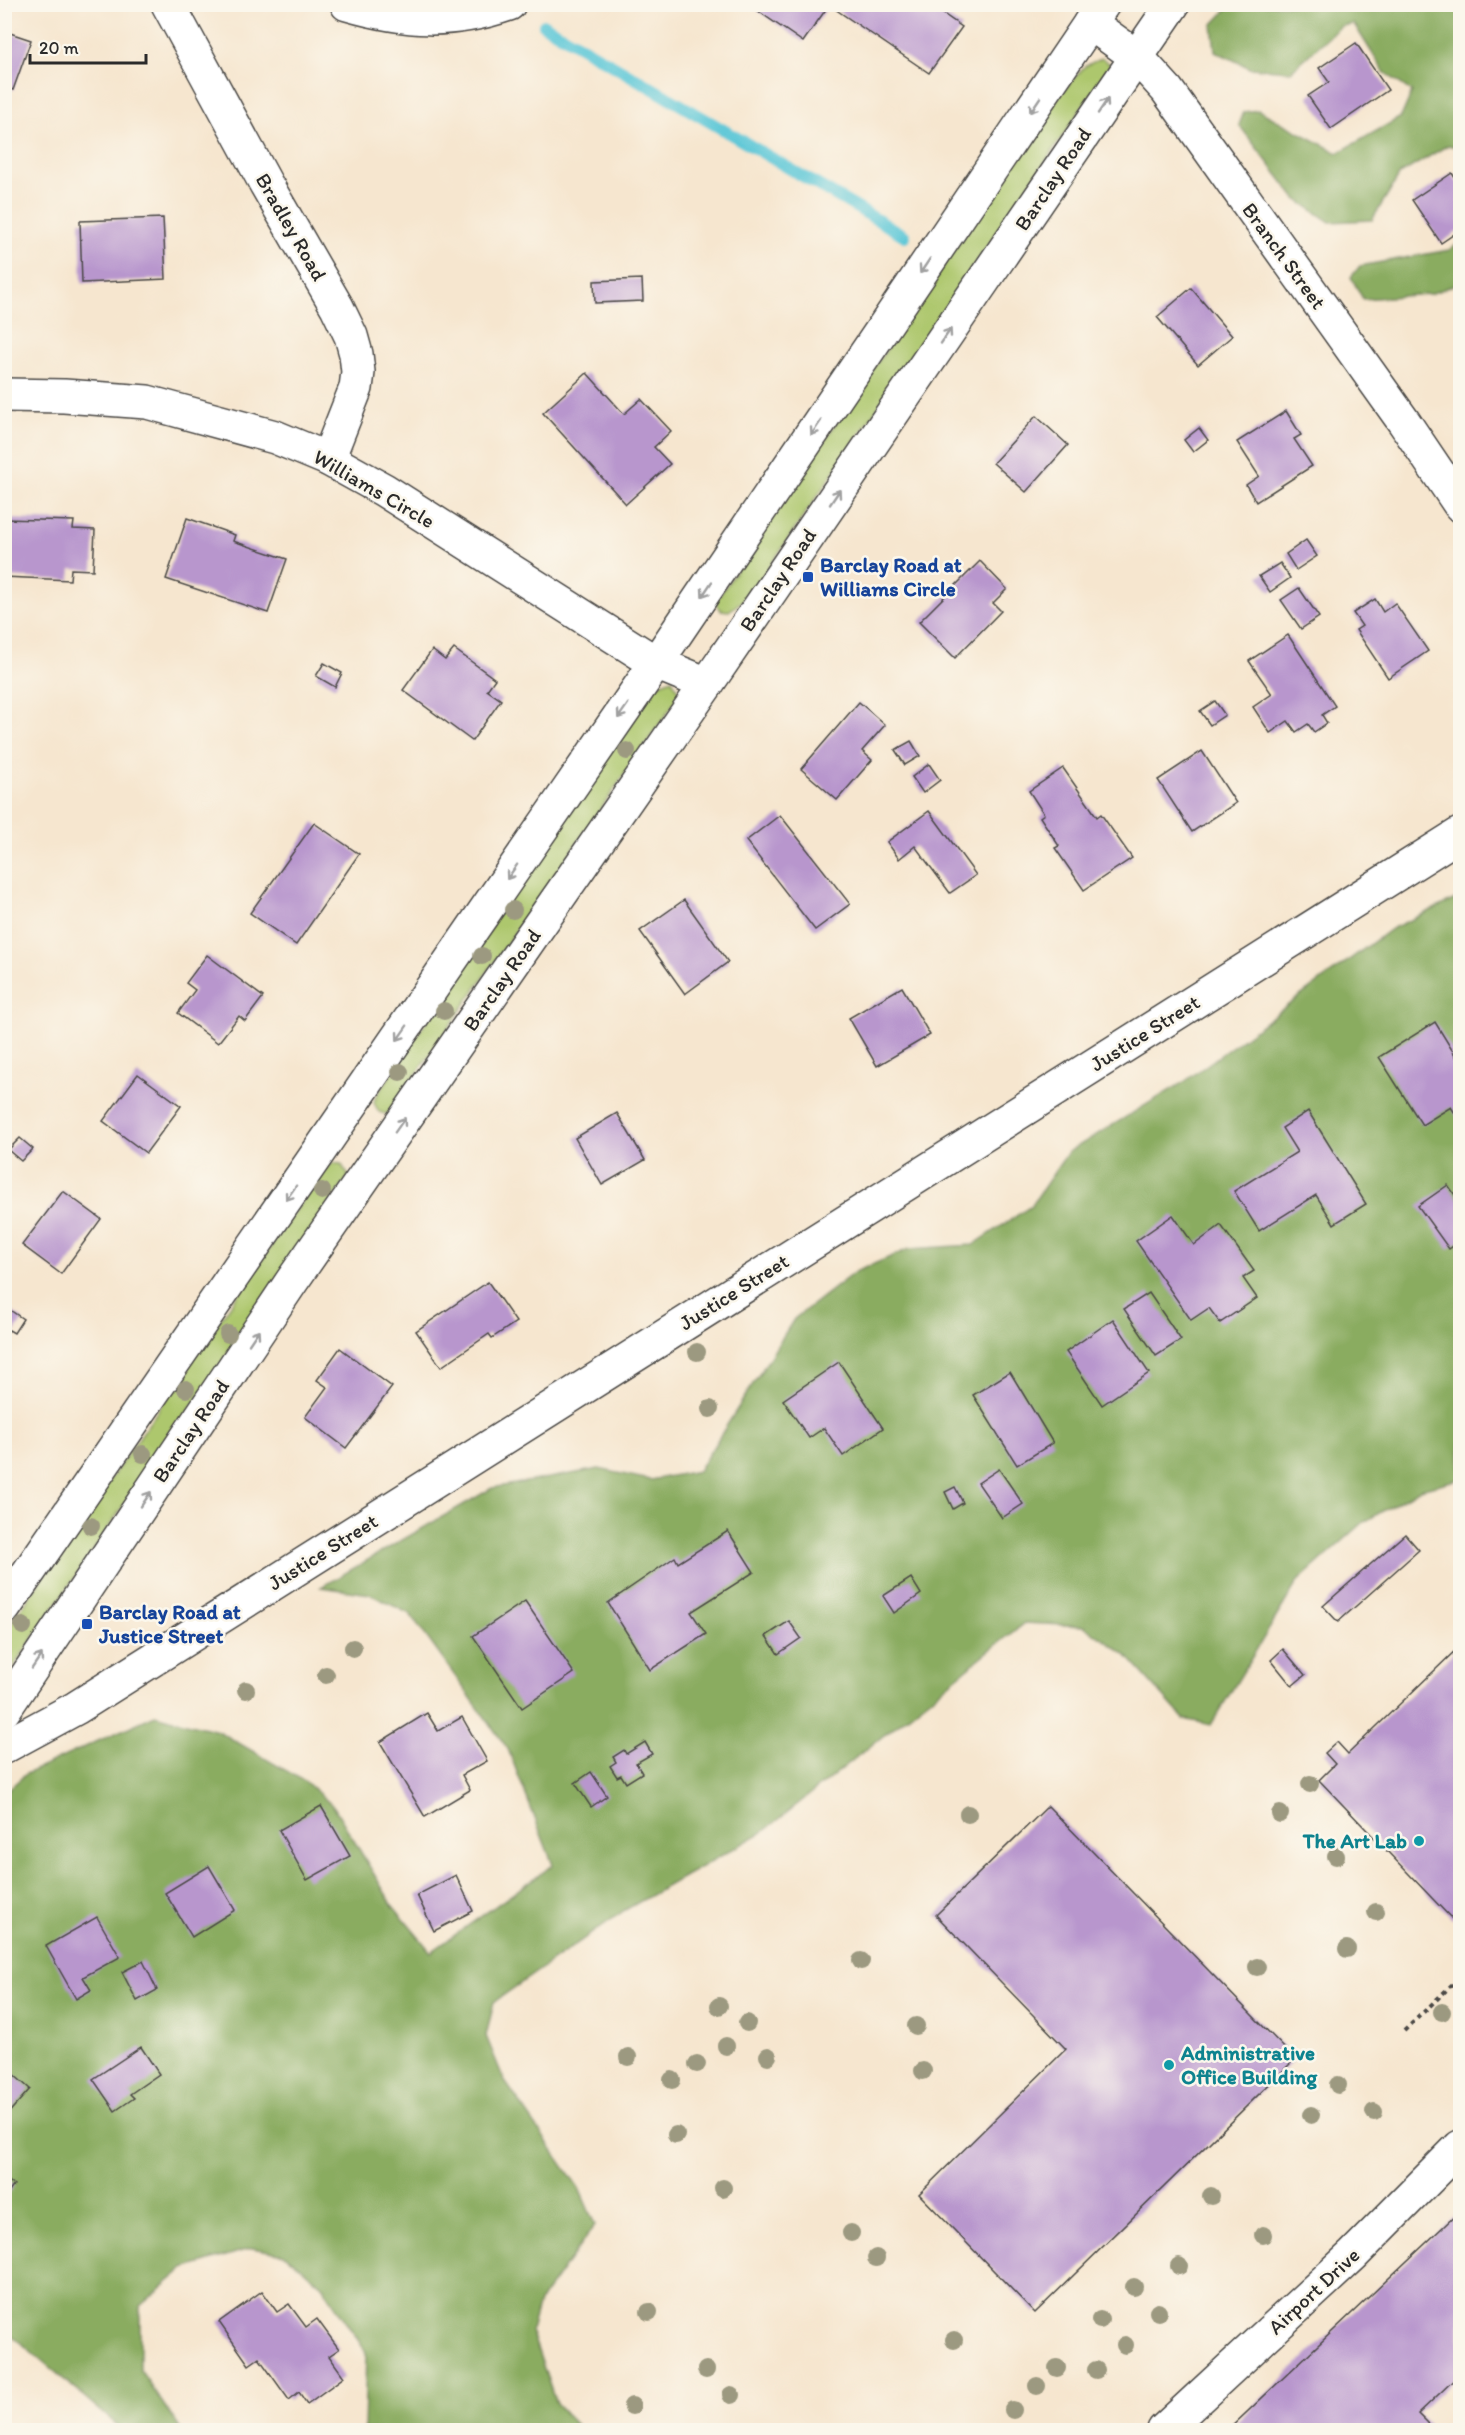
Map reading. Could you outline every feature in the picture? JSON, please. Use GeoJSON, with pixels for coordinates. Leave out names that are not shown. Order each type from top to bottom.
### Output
{"type":"FeatureCollection","features":[{"type":"Feature","properties":{"kind":"street","name":"Bradley Road"},"geometry":{"type":"LineString","coordinates":[[168,4],[351,336],[358,372],[356,388],[328,459]]}},
{"type":"Feature","properties":{"kind":"street"},"geometry":{"type":"LineString","coordinates":[[347,4],[388,15],[432,19],[459,18],[509,4]]}},
{"type":"Feature","properties":{"kind":"street","name":"Barclay Road"},"geometry":{"type":"LineString","coordinates":[[4,1710],[286,1290],[707,684],[1173,4]]}},
{"type":"Feature","properties":{"kind":"street"},"geometry":{"type":"LineString","coordinates":[[4,1608],[656,663],[1097,14]]}},
{"type":"Feature","properties":{"kind":"street","name":"Branch Street"},"geometry":{"type":"LineString","coordinates":[[1097,14],[1175,102],[1461,505]]}},
{"type":"Feature","properties":{"kind":"street","name":"Williams Circle"},"geometry":{"type":"LineString","coordinates":[[4,395],[64,396],[147,402],[275,437],[328,459],[384,490],[656,663],[707,684]]}},
{"type":"Feature","properties":{"kind":"street","name":"Justice Street"},"geometry":{"type":"LineString","coordinates":[[4,1747],[76,1708],[1461,834]]}},
{"type":"Feature","properties":{"kind":"street"},"geometry":{"type":"LineString","coordinates":[[338,1125],[380,1154]]}},
{"type":"Feature","properties":{"kind":"street","name":"Airport Drive"},"geometry":{"type":"LineString","coordinates":[[1164,2430],[1353,2255],[1461,2147]]}},
{"type":"Feature","properties":{"kind":"path"},"geometry":{"type":"LineString","coordinates":[[1404,2031],[1461,1977]]}},
{"type":"Feature","properties":{"kind":"green space"},"geometry":{"type":"Polygon","coordinates":[[[1231,5],[1244,8],[1253,5],[1460,5],[1460,148],[1448,145],[1400,174],[1372,220],[1330,222],[1296,199],[1239,125],[1244,112],[1258,110],[1338,153],[1401,117],[1412,92],[1384,72],[1354,24],[1341,26],[1291,71],[1250,68],[1215,51],[1212,25],[1231,5]]]}},
{"type":"Feature","properties":{"kind":"green space"},"geometry":{"type":"Polygon","coordinates":[[[1102,58],[1111,65],[750,595],[729,611],[721,610],[715,602],[1058,97],[1085,66],[1102,58]]]}},
{"type":"Feature","properties":{"kind":"green space"},"geometry":{"type":"Polygon","coordinates":[[[1460,243],[1460,283],[1430,294],[1363,299],[1351,277],[1360,266],[1449,250],[1460,243]]]}},
{"type":"Feature","properties":{"kind":"green space"},"geometry":{"type":"Polygon","coordinates":[[[672,679],[679,691],[677,699],[390,1112],[385,1114],[379,1112],[374,1103],[375,1098],[651,687],[672,679]]]}},
{"type":"Feature","properties":{"kind":"green space"},"geometry":{"type":"Polygon","coordinates":[[[1460,897],[1460,1479],[1420,1489],[1364,1522],[1298,1581],[1211,1725],[1184,1719],[1126,1655],[1084,1626],[1024,1623],[763,1832],[625,1910],[494,2002],[486,2036],[504,2080],[579,2188],[595,2225],[539,2302],[531,2330],[556,2404],[581,2430],[364,2430],[366,2352],[322,2285],[285,2254],[252,2248],[184,2269],[140,2306],[140,2370],[181,2430],[123,2430],[5,2329],[5,1792],[26,1774],[155,1715],[218,1731],[306,1782],[334,1807],[393,1906],[431,1952],[553,1865],[508,1749],[410,1614],[370,1594],[321,1587],[492,1488],[599,1469],[650,1480],[698,1471],[794,1319],[855,1272],[909,1249],[973,1245],[1031,1206],[1068,1152],[1184,1082],[1391,929],[1460,897]]]}},
{"type":"Feature","properties":{"kind":"green space"},"geometry":{"type":"Polygon","coordinates":[[[333,1163],[341,1164],[349,1176],[5,1679],[5,1632],[323,1171],[333,1163]]]}},
{"type":"Feature","properties":{"kind":"building"},"geometry":{"type":"Polygon","coordinates":[[[763,4],[929,4],[962,27],[929,73],[829,5],[803,42],[758,11],[763,4]]]}},
{"type":"Feature","properties":{"kind":"building"},"geometry":{"type":"Polygon","coordinates":[[[4,31],[31,40],[13,90],[4,87],[4,31]]]}},
{"type":"Feature","properties":{"kind":"building"},"geometry":{"type":"Polygon","coordinates":[[[1356,43],[1388,90],[1331,129],[1308,96],[1329,82],[1319,68],[1356,43]]]}},
{"type":"Feature","properties":{"kind":"building"},"geometry":{"type":"Polygon","coordinates":[[[1452,173],[1460,186],[1460,230],[1441,243],[1412,200],[1452,173]]]}},
{"type":"Feature","properties":{"kind":"building"},"geometry":{"type":"Polygon","coordinates":[[[163,218],[166,279],[82,283],[80,221],[163,218]]]}},
{"type":"Feature","properties":{"kind":"building"},"geometry":{"type":"Polygon","coordinates":[[[642,279],[643,301],[595,303],[594,281],[642,279]]]}},
{"type":"Feature","properties":{"kind":"building"},"geometry":{"type":"Polygon","coordinates":[[[1191,288],[1232,336],[1198,365],[1157,317],[1191,288]]]}},
{"type":"Feature","properties":{"kind":"building"},"geometry":{"type":"Polygon","coordinates":[[[587,373],[624,414],[641,399],[671,431],[654,447],[670,464],[626,504],[543,413],[587,373]]]}},
{"type":"Feature","properties":{"kind":"building"},"geometry":{"type":"Polygon","coordinates":[[[1286,411],[1301,435],[1294,439],[1312,466],[1256,502],[1246,485],[1259,476],[1237,442],[1286,411]]]}},
{"type":"Feature","properties":{"kind":"building"},"geometry":{"type":"Polygon","coordinates":[[[1036,416],[1068,445],[1026,492],[993,463],[1036,416]]]}},
{"type":"Feature","properties":{"kind":"building"},"geometry":{"type":"Polygon","coordinates":[[[1199,428],[1208,440],[1193,452],[1184,440],[1199,428]]]}},
{"type":"Feature","properties":{"kind":"building"},"geometry":{"type":"Polygon","coordinates":[[[187,518],[235,535],[233,541],[287,559],[268,613],[166,579],[187,518]]]}},
{"type":"Feature","properties":{"kind":"building"},"geometry":{"type":"Polygon","coordinates":[[[4,519],[74,521],[73,529],[95,530],[93,570],[71,569],[70,580],[4,577],[4,519]]]}},
{"type":"Feature","properties":{"kind":"building"},"geometry":{"type":"Polygon","coordinates":[[[1306,540],[1317,556],[1296,570],[1286,554],[1306,540]]]}},
{"type":"Feature","properties":{"kind":"building"},"geometry":{"type":"Polygon","coordinates":[[[980,561],[1007,589],[993,603],[1001,611],[955,658],[919,622],[980,561]]]}},
{"type":"Feature","properties":{"kind":"building"},"geometry":{"type":"Polygon","coordinates":[[[1280,563],[1290,578],[1270,592],[1259,576],[1280,563]]]}},
{"type":"Feature","properties":{"kind":"building"},"geometry":{"type":"Polygon","coordinates":[[[1299,588],[1319,617],[1301,629],[1281,600],[1299,588]]]}},
{"type":"Feature","properties":{"kind":"building"},"geometry":{"type":"Polygon","coordinates":[[[1375,599],[1383,612],[1395,603],[1428,651],[1388,678],[1356,630],[1362,626],[1353,613],[1375,599]]]}},
{"type":"Feature","properties":{"kind":"building"},"geometry":{"type":"Polygon","coordinates":[[[1288,635],[1335,706],[1322,715],[1327,723],[1314,732],[1308,724],[1296,732],[1288,721],[1270,733],[1253,707],[1272,694],[1249,661],[1288,635]]]}},
{"type":"Feature","properties":{"kind":"building"},"geometry":{"type":"Polygon","coordinates":[[[454,649],[495,679],[487,690],[501,700],[472,741],[403,690],[432,650],[445,660],[454,649]]]}},
{"type":"Feature","properties":{"kind":"building"},"geometry":{"type":"Polygon","coordinates":[[[324,663],[342,673],[335,687],[316,676],[324,663]]]}},
{"type":"Feature","properties":{"kind":"building"},"geometry":{"type":"Polygon","coordinates":[[[1215,701],[1225,715],[1210,725],[1200,711],[1215,701]]]}},
{"type":"Feature","properties":{"kind":"building"},"geometry":{"type":"Polygon","coordinates":[[[859,702],[885,725],[862,751],[872,760],[837,800],[801,769],[859,702]]]}},
{"type":"Feature","properties":{"kind":"building"},"geometry":{"type":"Polygon","coordinates":[[[911,741],[920,756],[905,765],[895,750],[911,741]]]}},
{"type":"Feature","properties":{"kind":"building"},"geometry":{"type":"Polygon","coordinates":[[[1202,751],[1236,803],[1192,832],[1158,780],[1202,751]]]}},
{"type":"Feature","properties":{"kind":"building"},"geometry":{"type":"Polygon","coordinates":[[[929,764],[940,780],[923,793],[912,777],[929,764]]]}},
{"type":"Feature","properties":{"kind":"building"},"geometry":{"type":"Polygon","coordinates":[[[1063,768],[1097,817],[1101,814],[1132,858],[1084,890],[1055,848],[1059,846],[1040,817],[1044,814],[1029,791],[1063,768]]]}},
{"type":"Feature","properties":{"kind":"building"},"geometry":{"type":"Polygon","coordinates":[[[929,811],[976,875],[950,893],[915,846],[899,859],[887,842],[929,811]]]}},
{"type":"Feature","properties":{"kind":"building"},"geometry":{"type":"Polygon","coordinates":[[[780,815],[850,904],[815,930],[746,841],[780,815]]]}},
{"type":"Feature","properties":{"kind":"building"},"geometry":{"type":"Polygon","coordinates":[[[314,823],[359,854],[296,945],[250,913],[314,823]]]}},
{"type":"Feature","properties":{"kind":"building"},"geometry":{"type":"Polygon","coordinates":[[[684,900],[728,962],[685,994],[640,931],[684,900]]]}},
{"type":"Feature","properties":{"kind":"building"},"geometry":{"type":"Polygon","coordinates":[[[207,955],[263,997],[245,1021],[239,1016],[218,1043],[178,1013],[195,990],[186,983],[207,955]]]}},
{"type":"Feature","properties":{"kind":"building"},"geometry":{"type":"Polygon","coordinates":[[[902,987],[930,1035],[877,1066],[849,1018],[902,987]]]}},
{"type":"Feature","properties":{"kind":"building"},"geometry":{"type":"Polygon","coordinates":[[[1435,1022],[1460,1063],[1460,1121],[1451,1107],[1422,1125],[1379,1057],[1435,1022]]]}},
{"type":"Feature","properties":{"kind":"building"},"geometry":{"type":"Polygon","coordinates":[[[138,1074],[181,1106],[146,1153],[103,1121],[138,1074]]]}},
{"type":"Feature","properties":{"kind":"building"},"geometry":{"type":"Polygon","coordinates":[[[1308,1111],[1366,1204],[1334,1224],[1316,1195],[1259,1231],[1234,1191],[1297,1152],[1282,1128],[1308,1111]]]}},
{"type":"Feature","properties":{"kind":"building"},"geometry":{"type":"Polygon","coordinates":[[[617,1113],[645,1160],[602,1185],[575,1138],[617,1113]]]}},
{"type":"Feature","properties":{"kind":"building"},"geometry":{"type":"Polygon","coordinates":[[[20,1138],[33,1149],[21,1161],[8,1150],[20,1138]]]}},
{"type":"Feature","properties":{"kind":"building"},"geometry":{"type":"Polygon","coordinates":[[[1448,1185],[1460,1202],[1460,1241],[1449,1249],[1418,1206],[1448,1185]]]}},
{"type":"Feature","properties":{"kind":"building"},"geometry":{"type":"Polygon","coordinates":[[[63,1191],[101,1219],[61,1274],[22,1245],[63,1191]]]}},
{"type":"Feature","properties":{"kind":"building"},"geometry":{"type":"Polygon","coordinates":[[[1173,1215],[1194,1245],[1221,1225],[1254,1271],[1243,1278],[1257,1298],[1220,1323],[1209,1308],[1191,1320],[1136,1241],[1173,1215]]]}},
{"type":"Feature","properties":{"kind":"building"},"geometry":{"type":"Polygon","coordinates":[[[488,1282],[516,1322],[492,1338],[489,1334],[441,1367],[416,1331],[488,1282]]]}},
{"type":"Feature","properties":{"kind":"building"},"geometry":{"type":"Polygon","coordinates":[[[1149,1293],[1181,1340],[1156,1356],[1124,1309],[1149,1293]]]}},
{"type":"Feature","properties":{"kind":"building"},"geometry":{"type":"Polygon","coordinates":[[[4,1306],[23,1319],[14,1333],[9,1330],[4,1337],[4,1306]]]}},
{"type":"Feature","properties":{"kind":"building"},"geometry":{"type":"Polygon","coordinates":[[[1113,1319],[1149,1373],[1102,1405],[1066,1352],[1113,1319]]]}},
{"type":"Feature","properties":{"kind":"building"},"geometry":{"type":"Polygon","coordinates":[[[340,1348],[392,1387],[346,1448],[305,1417],[327,1387],[317,1380],[340,1348]]]}},
{"type":"Feature","properties":{"kind":"building"},"geometry":{"type":"Polygon","coordinates":[[[839,1362],[883,1428],[843,1456],[824,1428],[809,1438],[783,1400],[839,1362]]]}},
{"type":"Feature","properties":{"kind":"building"},"geometry":{"type":"Polygon","coordinates":[[[1010,1372],[1053,1443],[1017,1465],[973,1395],[1010,1372]]]}},
{"type":"Feature","properties":{"kind":"building"},"geometry":{"type":"Polygon","coordinates":[[[999,1469],[1023,1504],[1002,1518],[978,1483],[999,1469]]]}},
{"type":"Feature","properties":{"kind":"building"},"geometry":{"type":"Polygon","coordinates":[[[955,1487],[963,1503],[953,1509],[945,1492],[955,1487]]]}},
{"type":"Feature","properties":{"kind":"building"},"geometry":{"type":"Polygon","coordinates":[[[728,1531],[754,1572],[691,1612],[706,1634],[650,1670],[608,1603],[675,1557],[678,1563],[728,1531]]]}},
{"type":"Feature","properties":{"kind":"building"},"geometry":{"type":"Polygon","coordinates":[[[1405,1534],[1419,1550],[1338,1622],[1323,1606],[1405,1534]]]}},
{"type":"Feature","properties":{"kind":"building"},"geometry":{"type":"Polygon","coordinates":[[[911,1578],[921,1594],[894,1613],[883,1596],[911,1578]]]}},
{"type":"Feature","properties":{"kind":"building"},"geometry":{"type":"Polygon","coordinates":[[[525,1601],[574,1673],[522,1708],[473,1636],[525,1601]]]}},
{"type":"Feature","properties":{"kind":"building"},"geometry":{"type":"Polygon","coordinates":[[[789,1621],[801,1638],[778,1654],[766,1636],[789,1621]]]}},
{"type":"Feature","properties":{"kind":"building","name":"The Art Lab"},"geometry":{"type":"Polygon","coordinates":[[[1460,1646],[1460,1911],[1452,1919],[1319,1780],[1335,1764],[1325,1753],[1337,1742],[1348,1754],[1460,1646]]]}},
{"type":"Feature","properties":{"kind":"building"},"geometry":{"type":"Polygon","coordinates":[[[1283,1649],[1305,1675],[1292,1686],[1271,1660],[1283,1649]]]}},
{"type":"Feature","properties":{"kind":"building"},"geometry":{"type":"Polygon","coordinates":[[[427,1713],[438,1731],[462,1717],[487,1761],[462,1775],[470,1790],[425,1817],[380,1742],[427,1713]]]}},
{"type":"Feature","properties":{"kind":"building"},"geometry":{"type":"Polygon","coordinates":[[[645,1742],[652,1754],[636,1763],[642,1773],[626,1783],[621,1775],[617,1777],[610,1766],[616,1762],[613,1757],[624,1750],[626,1754],[645,1742]]]}},
{"type":"Feature","properties":{"kind":"building"},"geometry":{"type":"Polygon","coordinates":[[[591,1772],[607,1796],[591,1807],[575,1783],[591,1772]]]}},
{"type":"Feature","properties":{"kind":"building"},"geometry":{"type":"Polygon","coordinates":[[[321,1806],[350,1856],[307,1880],[279,1830],[321,1806]]]}},
{"type":"Feature","properties":{"kind":"building","name":"Administrative Office Building"},"geometry":{"type":"Polygon","coordinates":[[[1048,1806],[1295,2059],[1035,2313],[919,2194],[1066,2049],[936,1915],[1048,1806]]]}},
{"type":"Feature","properties":{"kind":"building"},"geometry":{"type":"Polygon","coordinates":[[[209,1866],[235,1910],[192,1937],[165,1893],[209,1866]]]}},
{"type":"Feature","properties":{"kind":"building"},"geometry":{"type":"Polygon","coordinates":[[[456,1875],[473,1911],[434,1931],[417,1895],[456,1875]]]}},
{"type":"Feature","properties":{"kind":"building"},"geometry":{"type":"Polygon","coordinates":[[[97,1917],[120,1957],[83,1977],[91,1990],[76,1999],[46,1946],[97,1917]]]}},
{"type":"Feature","properties":{"kind":"building"},"geometry":{"type":"Polygon","coordinates":[[[143,1961],[157,1990],[137,2001],[122,1972],[143,1961]]]}},
{"type":"Feature","properties":{"kind":"building"},"geometry":{"type":"Polygon","coordinates":[[[141,2047],[159,2074],[130,2094],[134,2098],[115,2111],[93,2079],[141,2047]]]}},
{"type":"Feature","properties":{"kind":"building"},"geometry":{"type":"Polygon","coordinates":[[[4,2066],[30,2089],[4,2118],[4,2066]]]}},
{"type":"Feature","properties":{"kind":"building"},"geometry":{"type":"Polygon","coordinates":[[[4,2178],[14,2185],[4,2199],[4,2178]]]}},
{"type":"Feature","properties":{"kind":"building"},"geometry":{"type":"Polygon","coordinates":[[[1460,2211],[1460,2374],[1418,2414],[1434,2430],[1228,2430],[1460,2211]]]}},
{"type":"Feature","properties":{"kind":"building"},"geometry":{"type":"Polygon","coordinates":[[[262,2291],[277,2312],[289,2304],[306,2327],[317,2319],[339,2349],[329,2356],[344,2377],[307,2404],[299,2392],[289,2400],[259,2358],[249,2365],[219,2322],[262,2291]]]}},
{"type":"Feature","properties":{"kind":"waterway"},"geometry":{"type":"LineString","coordinates":[[544,25],[905,236]]}},
{"type":"Feature","properties":{"kind":"place","name":"Barclay Road at Williams Circle"},"geometry":{"type":"Point","coordinates":[808,577]}},
{"type":"Feature","properties":{"kind":"place","name":"Barclay Road at Justice Street"},"geometry":{"type":"Point","coordinates":[87,1624]}},
{"type":"Feature","properties":{"kind":"place","name":"The Art Lab"},"geometry":{"type":"Point","coordinates":[1419,1841]}},
{"type":"Feature","properties":{"kind":"place","name":"Administrative Office Building"},"geometry":{"type":"Point","coordinates":[1169,2065]}}]}
